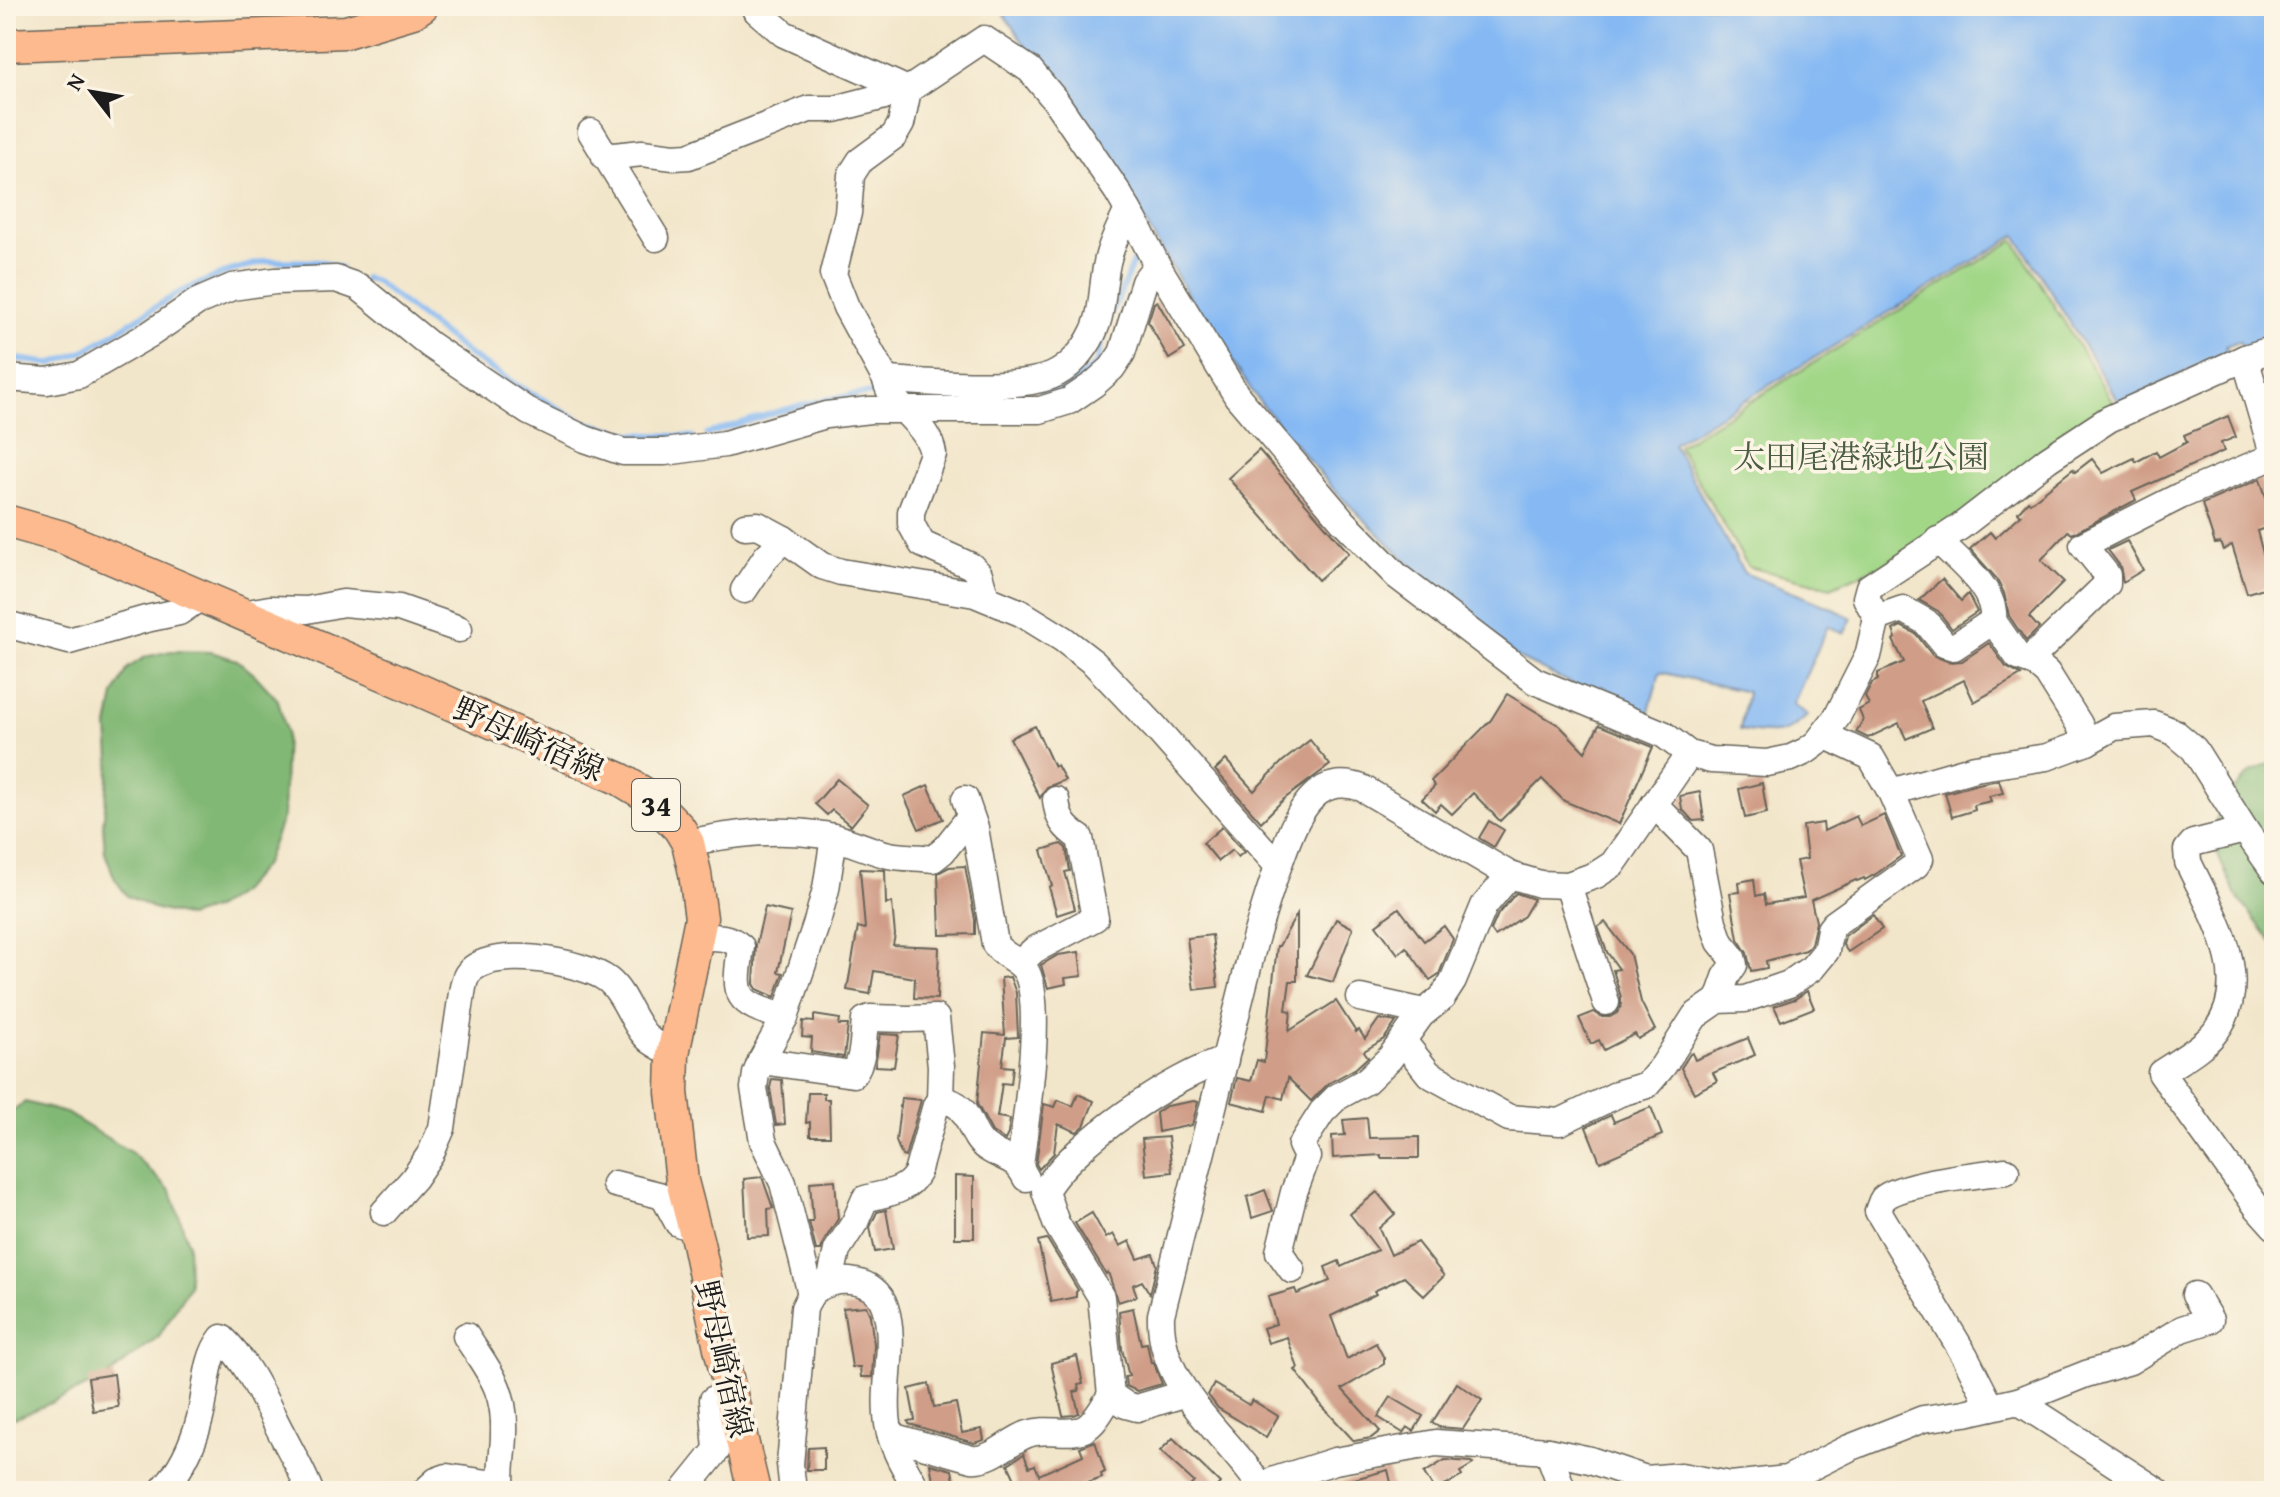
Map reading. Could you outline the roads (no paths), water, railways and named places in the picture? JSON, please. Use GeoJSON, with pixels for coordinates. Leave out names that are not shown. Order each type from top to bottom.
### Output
{"type":"FeatureCollection","features":[{"type":"Feature","properties":{"kind":"main road"},"geometry":{"type":"LineString","coordinates":[[6,45],[346,32],[413,12],[422,6]]}},
{"type":"Feature","properties":{"kind":"main road","name":"野母崎宿線"},"geometry":{"type":"LineString","coordinates":[[6,521],[62,537],[620,779],[648,796],[679,828],[688,843],[701,918],[673,1054],[672,1092],[682,1181],[754,1491]]}},
{"type":"Feature","properties":{"kind":"street"},"geometry":{"type":"LineString","coordinates":[[755,6],[784,34],[908,90]]}},
{"type":"Feature","properties":{"kind":"street"},"geometry":{"type":"LineString","coordinates":[[605,157],[642,153],[689,156],[809,109],[835,109],[908,90],[984,39],[1030,70],[1055,100],[1131,215],[1237,396],[1343,521],[1397,576],[1535,681],[1663,734],[1689,754],[1711,760],[1767,763],[1791,758],[1817,743],[1837,717],[1868,656],[1877,618],[1866,598],[1869,587],[1960,527],[2048,459],[2109,419],[2245,358],[2274,349]]}},
{"type":"Feature","properties":{"kind":"street"},"geometry":{"type":"LineString","coordinates":[[908,90],[901,124],[894,136],[860,161],[851,175],[848,213],[833,274],[846,307],[899,406],[931,445],[933,454],[911,512],[911,524],[922,544],[971,566],[979,574],[986,598]]}},
{"type":"Feature","properties":{"kind":"street"},"geometry":{"type":"LineString","coordinates":[[591,132],[656,238]]}},
{"type":"Feature","properties":{"kind":"street"},"geometry":{"type":"LineString","coordinates":[[886,380],[1007,383],[1052,376],[1067,367],[1094,332],[1101,308],[1108,256],[1131,215]]}},
{"type":"Feature","properties":{"kind":"street"},"geometry":{"type":"LineString","coordinates":[[6,378],[47,381],[79,375],[150,334],[197,302],[232,287],[275,281],[336,279],[359,287],[430,345],[529,412],[585,439],[623,452],[665,452],[715,446],[826,415],[870,410],[1040,410],[1069,401],[1112,368],[1122,353],[1154,259]]}},
{"type":"Feature","properties":{"kind":"street"},"geometry":{"type":"LineString","coordinates":[[2029,660],[2107,584],[2107,575],[2083,545],[2180,496],[2274,456],[2245,358]]}},
{"type":"Feature","properties":{"kind":"street"},"geometry":{"type":"LineString","coordinates":[[745,526],[758,525],[822,566],[841,572],[986,598],[1021,613],[1063,639],[1094,663],[1155,727],[1278,866]]}},
{"type":"Feature","properties":{"kind":"street"},"geometry":{"type":"LineString","coordinates":[[744,590],[766,557],[784,539]]}},
{"type":"Feature","properties":{"kind":"street"},"geometry":{"type":"LineString","coordinates":[[1938,540],[1988,596],[1994,609],[1993,621],[2018,657],[2029,660],[2047,673],[2087,742]]}},
{"type":"Feature","properties":{"kind":"street"},"geometry":{"type":"LineString","coordinates":[[6,624],[69,641],[179,612],[201,597]]}},
{"type":"Feature","properties":{"kind":"street"},"geometry":{"type":"LineString","coordinates":[[242,614],[270,609],[307,610],[343,603],[399,608],[459,629]]}},
{"type":"Feature","properties":{"kind":"street"},"geometry":{"type":"LineString","coordinates":[[1877,618],[1903,609],[1926,622],[1944,644],[1954,647],[1993,621]]}},
{"type":"Feature","properties":{"kind":"street"},"geometry":{"type":"LineString","coordinates":[[1891,792],[1975,768],[2047,757],[2087,742],[2114,727],[2154,724],[2174,732],[2194,749],[2274,871]]}},
{"type":"Feature","properties":{"kind":"street"},"geometry":{"type":"LineString","coordinates":[[1403,1041],[1429,1074],[1509,1118],[1560,1122],[1620,1093],[1647,1085],[1695,1016],[1718,1000],[1745,999],[1789,984],[1820,960],[1834,924],[1920,859],[1891,792],[1871,757],[1824,735]]}},
{"type":"Feature","properties":{"kind":"street"},"geometry":{"type":"LineString","coordinates":[[1689,754],[1613,864],[1596,875],[1568,885],[1540,884],[1510,875],[1352,784],[1322,790],[1305,805],[1290,832],[1255,939],[1161,1315],[1162,1342],[1171,1369],[1263,1489],[1275,1480],[1335,1461],[1436,1443],[1548,1451],[1590,1460],[1646,1479],[1681,1476],[1731,1485],[1787,1479],[1849,1448],[1923,1419],[2018,1401],[2086,1374],[2130,1361],[2182,1329],[2210,1320],[2195,1295]]}},
{"type":"Feature","properties":{"kind":"street"},"geometry":{"type":"LineString","coordinates":[[1020,963],[1034,950],[1095,918],[1080,838],[1066,829],[1057,813],[1056,800]]}},
{"type":"Feature","properties":{"kind":"street"},"geometry":{"type":"LineString","coordinates":[[1654,804],[1699,850],[1713,922],[1720,942],[1732,957],[1734,965],[1718,1000]]}},
{"type":"Feature","properties":{"kind":"street"},"geometry":{"type":"LineString","coordinates":[[688,843],[735,833],[782,830],[834,837],[888,855],[933,859],[943,851],[968,808],[975,828],[995,944],[1020,963],[1030,982],[1034,1000],[1020,1166],[1026,1180],[1045,1191],[1056,1223],[1101,1297],[1111,1395],[1084,1429],[1069,1432],[1040,1430],[1024,1435],[981,1460],[891,1436]]}},
{"type":"Feature","properties":{"kind":"street"},"geometry":{"type":"LineString","coordinates":[[2245,830],[2193,843],[2187,850],[2188,862],[2224,939],[2233,981],[2232,1000],[2215,1033],[2161,1073],[2274,1226]]}},
{"type":"Feature","properties":{"kind":"street"},"geometry":{"type":"LineString","coordinates":[[820,1288],[783,1183],[760,1129],[754,1088],[761,1061],[785,1017],[826,889],[834,837]]}},
{"type":"Feature","properties":{"kind":"street"},"geometry":{"type":"LineString","coordinates":[[1292,1270],[1279,1252],[1294,1192],[1307,1157],[1301,1145],[1322,1112],[1337,1097],[1366,1081],[1390,1058],[1424,1012],[1442,998],[1453,981],[1484,906],[1510,875]]}},
{"type":"Feature","properties":{"kind":"street"},"geometry":{"type":"LineString","coordinates":[[1568,885],[1606,1002]]}},
{"type":"Feature","properties":{"kind":"street"},"geometry":{"type":"LineString","coordinates":[[698,937],[734,940],[741,947],[736,985],[740,996],[758,1010],[785,1017]]}},
{"type":"Feature","properties":{"kind":"street"},"geometry":{"type":"LineString","coordinates":[[384,1212],[414,1178],[431,1153],[442,1128],[462,993],[467,975],[474,968],[515,957],[595,971],[612,983],[649,1040],[673,1054]]}},
{"type":"Feature","properties":{"kind":"street"},"geometry":{"type":"LineString","coordinates":[[1360,998],[1424,1012]]}},
{"type":"Feature","properties":{"kind":"street"},"geometry":{"type":"LineString","coordinates":[[761,1061],[853,1074],[857,1071],[862,1051],[865,1020],[936,1018],[941,1066],[940,1100],[913,1182],[905,1188],[865,1199],[820,1288],[804,1308],[790,1464],[793,1491]]}},
{"type":"Feature","properties":{"kind":"street"},"geometry":{"type":"LineString","coordinates":[[1045,1191],[1053,1177],[1081,1149],[1144,1099],[1210,1064],[1225,1060]]}},
{"type":"Feature","properties":{"kind":"street"},"geometry":{"type":"LineString","coordinates":[[940,1100],[950,1101],[964,1113],[985,1147],[1020,1166]]}},
{"type":"Feature","properties":{"kind":"street"},"geometry":{"type":"LineString","coordinates":[[1991,1407],[1965,1356],[1878,1211],[1883,1199],[1899,1190],[2006,1171]]}},
{"type":"Feature","properties":{"kind":"street"},"geometry":{"type":"LineString","coordinates":[[615,1184],[659,1195],[665,1199],[678,1223],[694,1229]]}},
{"type":"Feature","properties":{"kind":"street"},"geometry":{"type":"LineString","coordinates":[[820,1288],[854,1281],[869,1287],[885,1304],[889,1358],[887,1421],[897,1454],[918,1491]]}},
{"type":"Feature","properties":{"kind":"street"},"geometry":{"type":"LineString","coordinates":[[425,1491],[436,1481],[447,1477],[501,1488],[505,1430],[502,1397],[466,1336]]}},
{"type":"Feature","properties":{"kind":"street"},"geometry":{"type":"LineString","coordinates":[[162,1491],[185,1459],[200,1418],[212,1357],[222,1338],[259,1389],[310,1491]]}},
{"type":"Feature","properties":{"kind":"street"},"geometry":{"type":"LineString","coordinates":[[684,1491],[717,1450],[713,1400],[729,1388]]}},
{"type":"Feature","properties":{"kind":"street"},"geometry":{"type":"LineString","coordinates":[[1111,1395],[1137,1408],[1187,1393]]}},
{"type":"Feature","properties":{"kind":"street"},"geometry":{"type":"LineString","coordinates":[[2018,1401],[2157,1491]]}},
{"type":"Feature","properties":{"kind":"street"},"geometry":{"type":"LineString","coordinates":[[1548,1451],[1563,1491]]}},
{"type":"Feature","properties":{"kind":"water"},"geometry":{"type":"Polygon","coordinates":[[[998,6],[2274,6],[2274,338],[2242,346],[2239,341],[2226,346],[2227,352],[2120,404],[2016,235],[1673,444],[1744,573],[1852,618],[1844,634],[1828,626],[1793,704],[1808,715],[1792,728],[1777,733],[1740,730],[1747,692],[1660,672],[1648,714],[1584,690],[1518,658],[1419,573],[1334,490],[1258,400],[1190,298],[1133,202],[998,6]]]}},
{"type":"Feature","properties":{"kind":"waterway"},"geometry":{"type":"LineString","coordinates":[[1112,314],[1139,247]]}},
{"type":"Feature","properties":{"kind":"waterway"},"geometry":{"type":"LineString","coordinates":[[6,357],[51,364],[85,351],[180,292],[227,272],[266,261],[323,262],[340,268]]}},
{"type":"Feature","properties":{"kind":"waterway"},"geometry":{"type":"LineString","coordinates":[[365,278],[375,281],[471,356],[583,422],[631,434],[692,437]]}},
{"type":"Feature","properties":{"kind":"waterway"},"geometry":{"type":"LineString","coordinates":[[1041,390],[1064,389],[1096,365],[1104,336]]}},
{"type":"Feature","properties":{"kind":"waterway"},"geometry":{"type":"LineString","coordinates":[[707,434],[816,402],[882,393]]}},
{"type":"Feature","properties":{"kind":"park label","name":"太田尾港緑地公園"},"geometry":{"type":"Point","coordinates":[1861,456]}}]}
